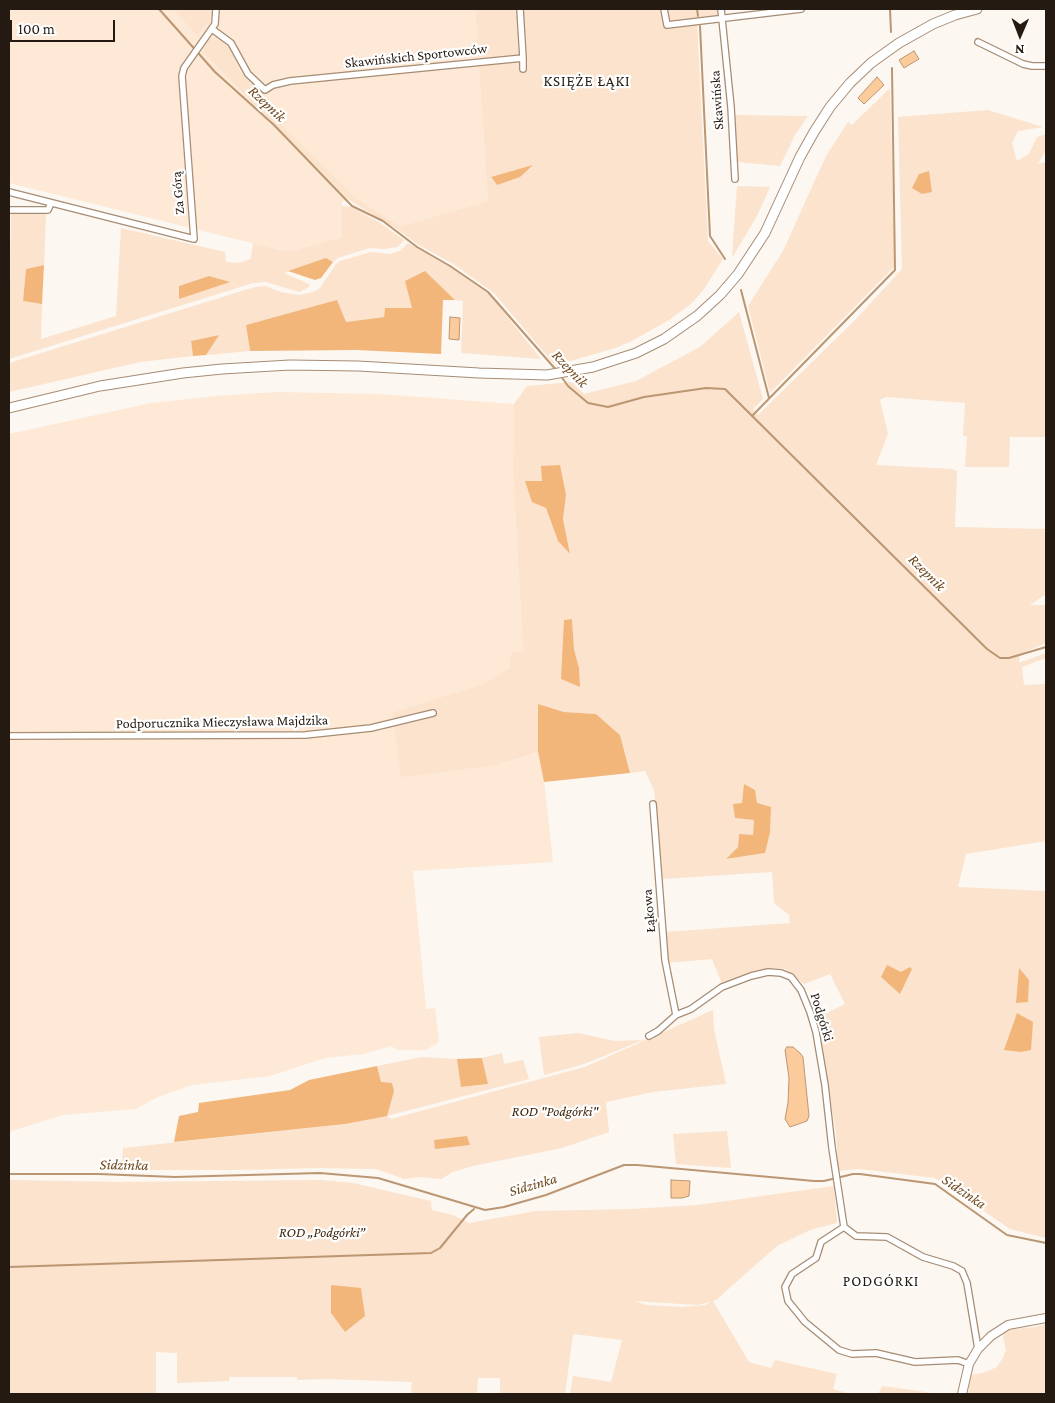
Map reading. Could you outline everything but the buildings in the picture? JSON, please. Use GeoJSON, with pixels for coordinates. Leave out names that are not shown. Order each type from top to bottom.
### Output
{"type":"FeatureCollection","features":[{"type":"Feature","properties":{"kind":"main road"},"geometry":{"type":"LineString","coordinates":[[9,408],[100,386],[222,369],[290,365],[358,366],[547,375],[604,364],[649,347],[679,329],[708,306],[738,274],[756,248],[820,121],[840,94],[871,63],[899,43],[933,24],[977,9]]}},
{"type":"Feature","properties":{"kind":"street","name":"Za Górą"},"geometry":{"type":"LineString","coordinates":[[9,192],[194,239],[181,84],[184,68],[215,24],[216,9]]}},
{"type":"Feature","properties":{"kind":"street"},"geometry":{"type":"LineString","coordinates":[[520,9],[523,68]]}},
{"type":"Feature","properties":{"kind":"street"},"geometry":{"type":"LineString","coordinates":[[664,9],[667,25],[801,9]]}},
{"type":"Feature","properties":{"kind":"street","name":"Skawińska"},"geometry":{"type":"LineString","coordinates":[[721,9],[731,108],[735,180]]}},
{"type":"Feature","properties":{"kind":"street","name":"Skawińskich Sportowców"},"geometry":{"type":"LineString","coordinates":[[212,29],[231,43],[248,74],[265,90],[284,81],[523,58]]}},
{"type":"Feature","properties":{"kind":"street"},"geometry":{"type":"LineString","coordinates":[[978,42],[1023,64],[1046,66]]}},
{"type":"Feature","properties":{"kind":"street"},"geometry":{"type":"LineString","coordinates":[[9,210],[48,210],[51,203]]}},
{"type":"Feature","properties":{"kind":"street","name":"Podporucznika Mieczysława Majdzika"},"geometry":{"type":"LineString","coordinates":[[9,736],[305,735],[371,728],[433,713]]}},
{"type":"Feature","properties":{"kind":"street","name":"Łąkowa"},"geometry":{"type":"LineString","coordinates":[[653,804],[665,960],[676,1015]]}},
{"type":"Feature","properties":{"kind":"street","name":"Podgórki"},"geometry":{"type":"LineString","coordinates":[[648,1036],[658,1031],[676,1015],[692,1008],[722,987],[736,981],[768,972],[781,973],[791,977],[801,990],[816,1032],[844,1227]]}},
{"type":"Feature","properties":{"kind":"street"},"geometry":{"type":"LineString","coordinates":[[969,1364],[958,1360],[915,1362],[876,1353],[852,1354],[839,1350],[805,1322],[788,1301],[785,1287],[792,1274],[816,1258],[821,1242],[844,1227],[856,1236],[887,1237],[923,1257],[953,1266],[962,1271],[967,1283],[978,1349]]}},
{"type":"Feature","properties":{"kind":"street"},"geometry":{"type":"LineString","coordinates":[[962,1394],[969,1364],[978,1349],[991,1336],[1008,1325],[1046,1318]]}},
{"type":"Feature","properties":{"kind":"shaded area"},"geometry":{"type":"Polygon","coordinates":[[[9,9],[475,9],[488,201],[400,228],[356,198],[342,201],[342,237],[288,252],[9,183],[9,9]]]}},
{"type":"Feature","properties":{"kind":"shaded area"},"geometry":{"type":"Polygon","coordinates":[[[914,51],[919,59],[904,68],[899,60],[914,51]]]}},
{"type":"Feature","properties":{"kind":"shaded area"},"geometry":{"type":"Polygon","coordinates":[[[877,77],[884,85],[864,104],[858,98],[877,77]]]}},
{"type":"Feature","properties":{"kind":"shaded area"},"geometry":{"type":"Polygon","coordinates":[[[533,165],[520,177],[497,185],[491,177],[533,165]]]}},
{"type":"Feature","properties":{"kind":"shaded area"},"geometry":{"type":"Polygon","coordinates":[[[929,171],[932,192],[922,194],[912,188],[919,174],[929,171]]]}},
{"type":"Feature","properties":{"kind":"shaded area"},"geometry":{"type":"Polygon","coordinates":[[[326,258],[333,262],[321,278],[315,280],[288,271],[326,258]]]}},
{"type":"Feature","properties":{"kind":"shaded area"},"geometry":{"type":"Polygon","coordinates":[[[44,265],[42,304],[23,301],[26,269],[44,265]]]}},
{"type":"Feature","properties":{"kind":"shaded area"},"geometry":{"type":"Polygon","coordinates":[[[425,271],[455,300],[443,300],[441,354],[356,350],[250,351],[246,325],[337,300],[346,322],[384,317],[385,308],[412,308],[405,281],[425,271]]]}},
{"type":"Feature","properties":{"kind":"shaded area"},"geometry":{"type":"Polygon","coordinates":[[[209,276],[230,282],[179,299],[179,286],[209,276]]]}},
{"type":"Feature","properties":{"kind":"shaded area"},"geometry":{"type":"Polygon","coordinates":[[[450,317],[460,318],[459,340],[449,339],[450,317]]]}},
{"type":"Feature","properties":{"kind":"shaded area"},"geometry":{"type":"Polygon","coordinates":[[[219,335],[206,355],[193,356],[191,341],[219,335]]]}},
{"type":"Feature","properties":{"kind":"shaded area"},"geometry":{"type":"Polygon","coordinates":[[[276,392],[380,394],[514,404],[513,471],[523,651],[510,667],[486,683],[393,712],[496,765],[538,752],[544,782],[553,862],[413,871],[426,1009],[435,1008],[439,1042],[426,1050],[398,1050],[391,1046],[364,1054],[325,1058],[270,1076],[192,1085],[158,1097],[135,1109],[63,1115],[9,1132],[9,434],[151,403],[276,392]]]}},
{"type":"Feature","properties":{"kind":"shaded area"},"geometry":{"type":"Polygon","coordinates":[[[560,465],[566,495],[563,519],[570,554],[558,541],[546,508],[532,502],[525,481],[542,481],[541,466],[560,465]]]}},
{"type":"Feature","properties":{"kind":"shaded area"},"geometry":{"type":"Polygon","coordinates":[[[572,619],[574,649],[579,668],[580,687],[561,679],[564,620],[572,619]]]}},
{"type":"Feature","properties":{"kind":"shaded area"},"geometry":{"type":"Polygon","coordinates":[[[538,704],[564,712],[596,714],[620,735],[630,773],[544,782],[538,752],[538,704]]]}},
{"type":"Feature","properties":{"kind":"shaded area"},"geometry":{"type":"Polygon","coordinates":[[[744,784],[755,790],[757,803],[771,807],[770,832],[765,853],[726,859],[738,847],[739,834],[753,835],[754,820],[735,818],[733,804],[742,803],[744,784]]]}},
{"type":"Feature","properties":{"kind":"shaded area"},"geometry":{"type":"Polygon","coordinates":[[[887,965],[901,972],[910,967],[912,969],[900,994],[881,977],[887,965]]]}},
{"type":"Feature","properties":{"kind":"shaded area"},"geometry":{"type":"Polygon","coordinates":[[[1019,968],[1029,980],[1028,1002],[1016,1003],[1019,968]]]}},
{"type":"Feature","properties":{"kind":"shaded area"},"geometry":{"type":"Polygon","coordinates":[[[1017,1013],[1033,1022],[1031,1050],[1021,1052],[1004,1050],[1017,1013]]]}},
{"type":"Feature","properties":{"kind":"shaded area"},"geometry":{"type":"Polygon","coordinates":[[[787,1047],[793,1047],[803,1057],[809,1116],[807,1121],[790,1127],[785,1119],[789,1078],[785,1050],[787,1047]]]}},
{"type":"Feature","properties":{"kind":"shaded area"},"geometry":{"type":"Polygon","coordinates":[[[482,1058],[488,1084],[461,1087],[457,1059],[482,1058]]]}},
{"type":"Feature","properties":{"kind":"shaded area"},"geometry":{"type":"Polygon","coordinates":[[[377,1066],[381,1082],[392,1083],[394,1091],[387,1116],[345,1124],[174,1142],[179,1116],[198,1112],[199,1103],[290,1090],[309,1080],[377,1066]]]}},
{"type":"Feature","properties":{"kind":"shaded area"},"geometry":{"type":"Polygon","coordinates":[[[467,1136],[470,1145],[435,1149],[434,1140],[467,1136]]]}},
{"type":"Feature","properties":{"kind":"shaded area"},"geometry":{"type":"Polygon","coordinates":[[[671,1180],[690,1181],[689,1196],[671,1198],[671,1180]]]}},
{"type":"Feature","properties":{"kind":"shaded area"},"geometry":{"type":"Polygon","coordinates":[[[331,1285],[361,1288],[365,1316],[345,1332],[331,1313],[331,1285]]]}},
{"type":"Feature","properties":{"kind":"green space"},"geometry":{"type":"Polygon","coordinates":[[[173,9],[211,9],[209,23],[198,36],[173,9]]]}},
{"type":"Feature","properties":{"kind":"green space"},"geometry":{"type":"Polygon","coordinates":[[[475,9],[718,9],[718,13],[713,18],[697,21],[708,241],[723,259],[704,289],[692,303],[669,320],[632,341],[615,348],[567,362],[553,363],[494,293],[455,265],[417,244],[394,227],[352,202],[203,52],[209,39],[222,40],[230,48],[240,72],[279,110],[273,117],[356,198],[400,227],[488,201],[475,9]],[[532,166],[491,177],[497,185],[532,166]]]}},
{"type":"Feature","properties":{"kind":"green space"},"geometry":{"type":"Polygon","coordinates":[[[890,88],[895,266],[770,393],[748,306],[783,251],[826,156],[848,122],[852,125],[890,88]]]}},
{"type":"Feature","properties":{"kind":"green space"},"geometry":{"type":"Polygon","coordinates":[[[988,110],[1043,127],[1018,131],[1012,143],[1017,161],[1029,154],[1037,137],[1046,134],[1046,150],[1038,164],[1046,162],[1046,437],[1010,437],[1009,467],[965,467],[967,436],[963,436],[965,403],[886,397],[880,400],[888,434],[876,465],[952,469],[957,471],[955,527],[1046,529],[1046,594],[1030,605],[1046,605],[1046,643],[1020,654],[1019,663],[1046,653],[1046,658],[1022,667],[1024,685],[1046,684],[1046,841],[966,854],[958,887],[1046,891],[1046,1238],[1010,1229],[935,1178],[859,1169],[838,1171],[836,1133],[817,1018],[845,1004],[830,974],[804,984],[785,969],[776,968],[754,972],[722,984],[712,959],[667,963],[666,932],[790,923],[789,915],[774,903],[772,872],[662,879],[654,790],[645,771],[630,773],[620,735],[596,714],[564,712],[538,704],[538,752],[496,765],[401,777],[393,712],[486,683],[510,667],[511,653],[523,651],[513,471],[514,404],[527,386],[572,382],[584,394],[636,381],[700,347],[739,312],[763,399],[753,409],[758,415],[856,319],[902,269],[898,117],[988,110]],[[525,481],[546,508],[558,541],[570,554],[563,519],[566,495],[542,481],[525,481]],[[572,619],[564,620],[579,686],[579,668],[574,649],[572,619]],[[745,784],[742,804],[735,818],[754,820],[753,835],[739,835],[738,847],[727,859],[765,853],[757,803],[745,784]]]}},
{"type":"Feature","properties":{"kind":"green space"},"geometry":{"type":"Polygon","coordinates":[[[734,115],[808,116],[795,135],[780,166],[737,162],[734,115]]]}},
{"type":"Feature","properties":{"kind":"green space"},"geometry":{"type":"Polygon","coordinates":[[[737,186],[770,187],[757,216],[732,258],[737,186]]]}},
{"type":"Feature","properties":{"kind":"green space"},"geometry":{"type":"Polygon","coordinates":[[[342,206],[351,207],[380,223],[404,240],[398,247],[384,249],[369,248],[338,258],[333,262],[326,259],[284,273],[309,284],[309,287],[299,292],[266,282],[253,283],[9,359],[11,213],[46,214],[44,265],[26,269],[23,301],[42,304],[41,339],[116,316],[121,228],[225,252],[226,262],[239,263],[251,259],[253,243],[288,252],[342,237],[342,206]],[[209,276],[179,286],[179,298],[229,282],[209,276]]]}},
{"type":"Feature","properties":{"kind":"green space"},"geometry":{"type":"Polygon","coordinates":[[[408,243],[451,268],[490,295],[541,359],[461,353],[463,301],[455,300],[425,271],[412,308],[385,308],[384,317],[346,322],[337,301],[246,325],[250,351],[206,355],[218,335],[191,341],[193,356],[140,362],[9,392],[9,363],[255,287],[265,286],[281,292],[299,295],[313,292],[320,288],[340,261],[371,252],[390,254],[400,251],[408,243]]]}},
{"type":"Feature","properties":{"kind":"green space","name":"ROD \"Podgórki\""},"geometry":{"type":"Polygon","coordinates":[[[713,1010],[714,1029],[726,1084],[653,1092],[606,1102],[609,1132],[562,1148],[473,1166],[452,1172],[442,1179],[419,1177],[404,1179],[376,1169],[122,1170],[123,1148],[345,1124],[381,1082],[377,1066],[422,1057],[457,1059],[462,1087],[488,1084],[482,1058],[502,1053],[504,1064],[523,1060],[529,1079],[387,1116],[391,1119],[585,1067],[713,1010]]]}},
{"type":"Feature","properties":{"kind":"green space"},"geometry":{"type":"Polygon","coordinates":[[[578,1033],[615,1041],[643,1040],[584,1064],[544,1075],[539,1037],[578,1033]]]}},
{"type":"Feature","properties":{"kind":"green space"},"geometry":{"type":"Polygon","coordinates":[[[727,1131],[731,1168],[676,1164],[673,1134],[727,1131]]]}},
{"type":"Feature","properties":{"kind":"green space","name":"ROD „Podgórki”"},"geometry":{"type":"Polygon","coordinates":[[[9,1180],[121,1182],[321,1180],[353,1183],[431,1201],[432,1210],[453,1215],[469,1223],[536,1211],[631,1209],[697,1205],[834,1186],[837,1223],[810,1230],[777,1246],[713,1301],[749,1362],[771,1368],[775,1360],[837,1374],[833,1389],[851,1394],[570,1394],[573,1376],[611,1382],[622,1340],[573,1334],[565,1394],[500,1394],[500,1378],[478,1378],[477,1394],[411,1394],[412,1382],[326,1379],[297,1380],[297,1377],[229,1377],[229,1381],[177,1383],[177,1353],[156,1352],[156,1394],[9,1394],[9,1180]],[[634,1301],[646,1305],[683,1307],[706,1305],[710,1302],[697,1305],[634,1301]]]}},
{"type":"Feature","properties":{"kind":"green space"},"geometry":{"type":"Polygon","coordinates":[[[1046,1324],[1046,1394],[968,1394],[971,1375],[983,1373],[997,1367],[1003,1358],[1006,1350],[1002,1333],[1012,1329],[1046,1324]]]}},
{"type":"Feature","properties":{"kind":"green space"},"geometry":{"type":"Polygon","coordinates":[[[882,1386],[912,1390],[937,1394],[878,1394],[882,1386]]]}},
{"type":"Feature","properties":{"kind":"waterway","name":"Rzepnik"},"geometry":{"type":"LineString","coordinates":[[159,9],[215,72],[274,125],[352,206],[383,221],[417,247],[450,266],[488,292],[557,371]]}},
{"type":"Feature","properties":{"kind":"waterway"},"geometry":{"type":"LineString","coordinates":[[697,9],[698,16]]}},
{"type":"Feature","properties":{"kind":"waterway"},"geometry":{"type":"LineString","coordinates":[[890,9],[891,32]]}},
{"type":"Feature","properties":{"kind":"waterway"},"geometry":{"type":"LineString","coordinates":[[700,26],[710,236],[725,259]]}},
{"type":"Feature","properties":{"kind":"waterway"},"geometry":{"type":"LineString","coordinates":[[752,416],[895,270],[892,68]]}},
{"type":"Feature","properties":{"kind":"waterway"},"geometry":{"type":"LineString","coordinates":[[741,290],[769,398]]}},
{"type":"Feature","properties":{"kind":"waterway","name":"Rzepnik"},"geometry":{"type":"LineString","coordinates":[[560,375],[568,386],[588,403],[608,407],[644,397],[706,388],[725,389],[987,649],[1000,658],[1009,658],[1046,647]]}},
{"type":"Feature","properties":{"kind":"waterway","name":"Sidzinka"},"geometry":{"type":"LineString","coordinates":[[9,1174],[99,1174],[175,1177],[320,1173],[378,1178],[485,1210],[504,1207],[546,1195],[624,1165],[814,1181],[824,1181],[860,1174],[935,1184],[1007,1235],[1046,1243]]}},
{"type":"Feature","properties":{"kind":"waterway"},"geometry":{"type":"LineString","coordinates":[[9,1267],[431,1253],[440,1248],[474,1209]]}},
{"type":"Feature","properties":{"kind":"district","name":"KSIĘŻE ŁĄKI"},"geometry":{"type":"Point","coordinates":[587,81]}},
{"type":"Feature","properties":{"kind":"district","name":"PODGÓRKI"},"geometry":{"type":"Point","coordinates":[881,1281]}}]}
